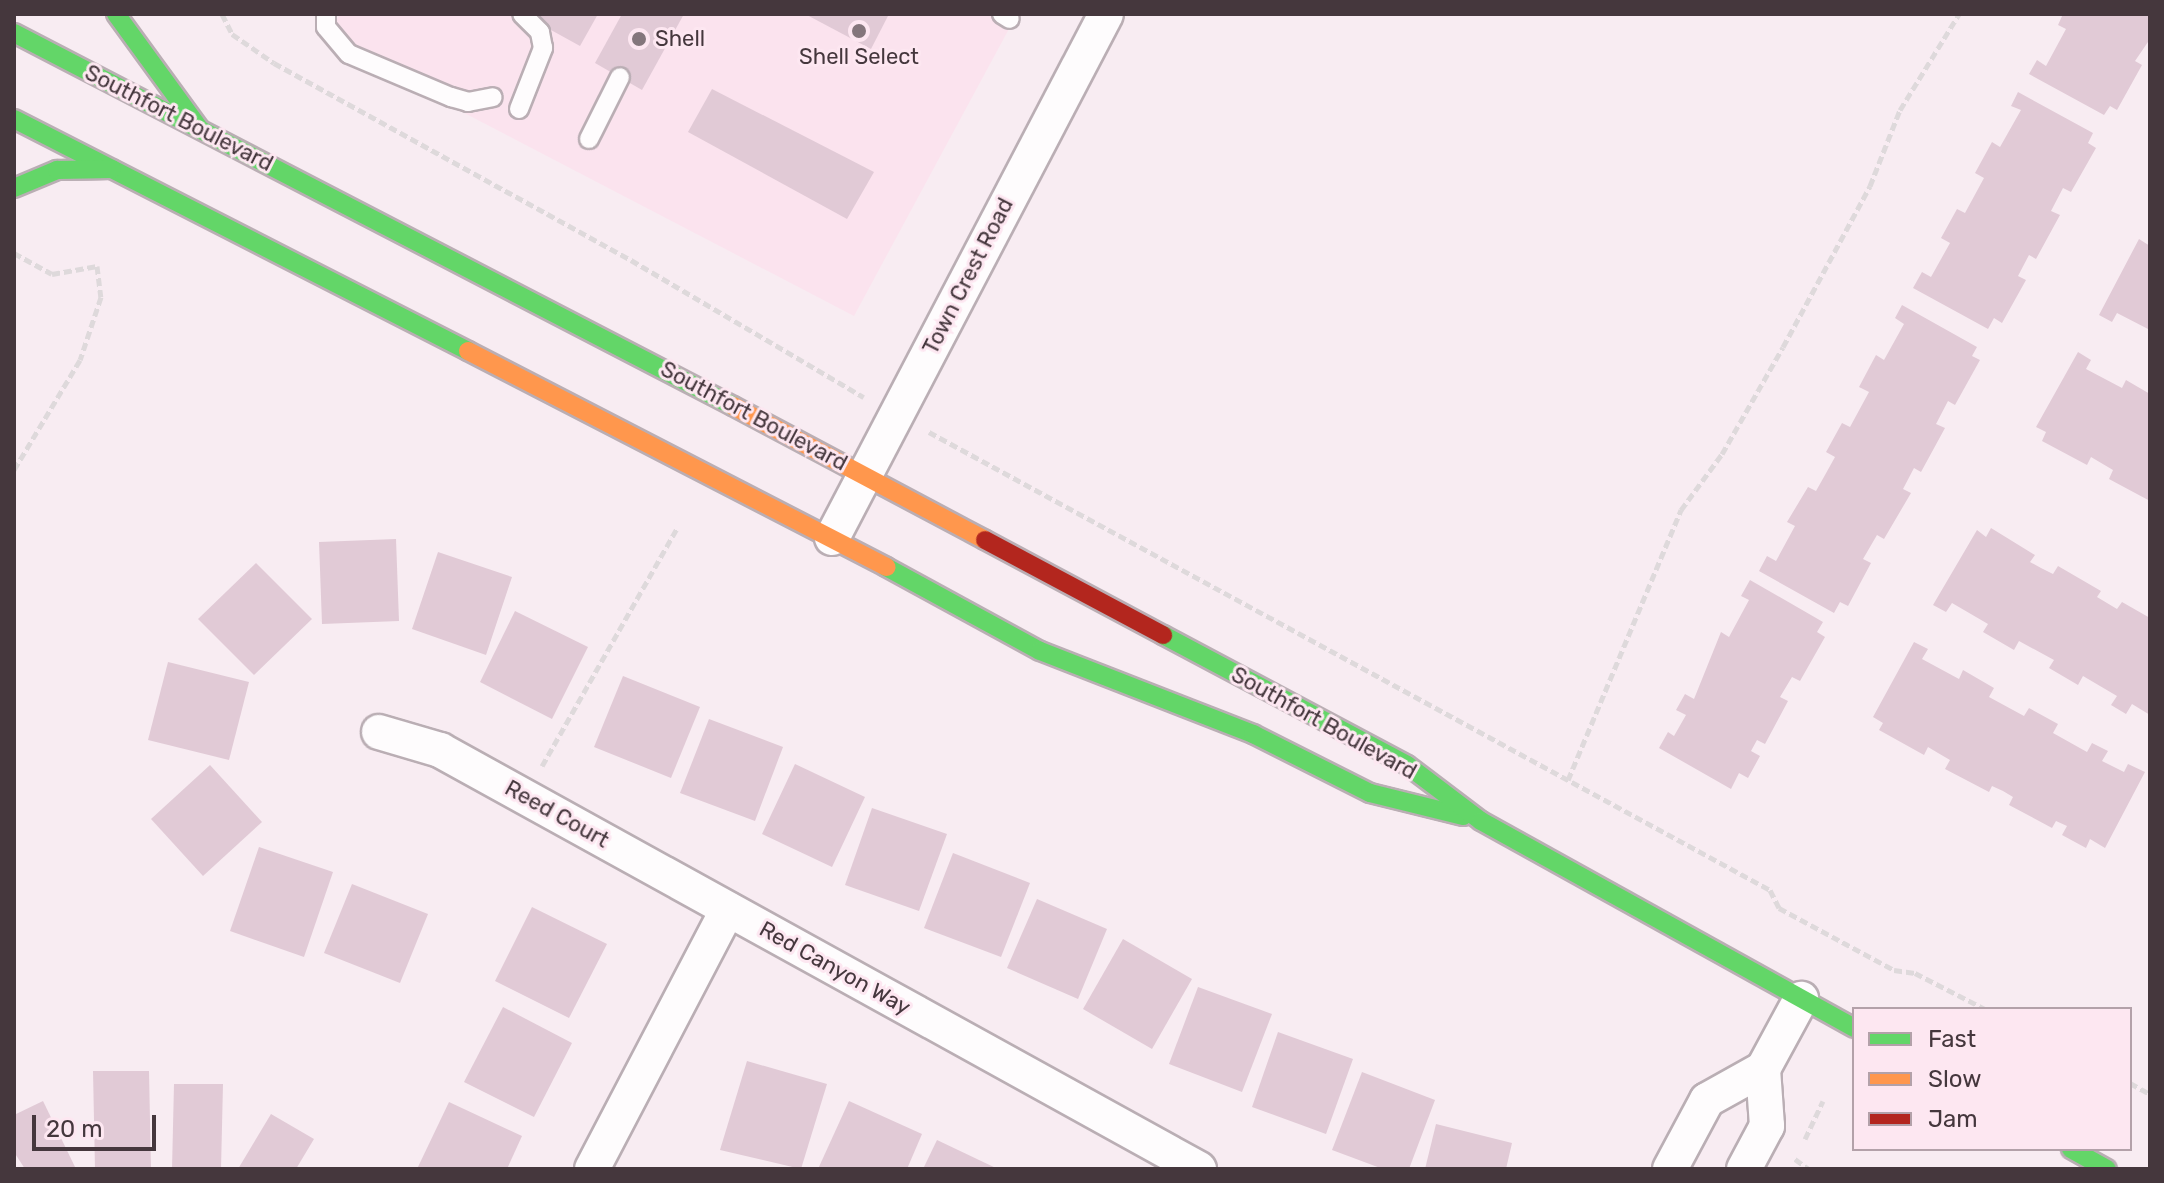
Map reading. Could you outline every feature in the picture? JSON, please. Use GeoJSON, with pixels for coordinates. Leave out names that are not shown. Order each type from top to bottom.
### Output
{"type":"FeatureCollection","features":[{"type":"Feature","properties":{"kind":"street"},"geometry":{"type":"LineString","coordinates":[[116,14],[200,129]]}},
{"type":"Feature","properties":{"kind":"street","name":"Town Crest Road"},"geometry":{"type":"LineString","coordinates":[[832,538],[1106,14]]}},
{"type":"Feature","properties":{"kind":"street","name":"Southfort Boulevard"},"geometry":{"type":"LineString","coordinates":[[14,33],[865,476],[1407,765],[1481,821],[1852,1027]]}},
{"type":"Feature","properties":{"kind":"street","name":"Southfort Boulevard"},"geometry":{"type":"LineString","coordinates":[[14,119],[832,538],[1040,651],[1253,734],[1370,793],[1481,821]]}},
{"type":"Feature","properties":{"kind":"street"},"geometry":{"type":"LineString","coordinates":[[14,188],[57,170],[112,169]]}},
{"type":"Feature","properties":{"kind":"street","name":"Reed Court"},"geometry":{"type":"LineString","coordinates":[[379,732],[440,750],[728,909]]}},
{"type":"Feature","properties":{"kind":"street"},"geometry":{"type":"LineString","coordinates":[[592,1169],[728,909]]}},
{"type":"Feature","properties":{"kind":"street","name":"Red Canyon Way"},"geometry":{"type":"LineString","coordinates":[[728,909],[1199,1169]]}},
{"type":"Feature","properties":{"kind":"street"},"geometry":{"type":"LineString","coordinates":[[1744,1169],[1767,1126],[1763,1069],[1801,999]]}},
{"type":"Feature","properties":{"kind":"street"},"geometry":{"type":"LineString","coordinates":[[1670,1169],[1707,1100],[1763,1069]]}},
{"type":"Feature","properties":{"kind":"street"},"geometry":{"type":"LineString","coordinates":[[2075,1151],[2107,1169]]}},
{"type":"Feature","properties":{"kind":"lane"},"geometry":{"type":"LineString","coordinates":[[326,14],[326,27],[349,54],[451,97],[468,102],[493,97]]}},
{"type":"Feature","properties":{"kind":"lane"},"geometry":{"type":"LineString","coordinates":[[519,109],[543,48],[540,32],[522,14]]}},
{"type":"Feature","properties":{"kind":"lane"},"geometry":{"type":"LineString","coordinates":[[589,139],[620,77]]}},
{"type":"Feature","properties":{"kind":"path"},"geometry":{"type":"LineString","coordinates":[[222,14],[232,34],[274,63],[631,260],[852,390]]}},
{"type":"Feature","properties":{"kind":"path"},"geometry":{"type":"LineString","coordinates":[[1568,780],[1681,510],[1722,454],[1783,347],[1870,186],[1900,110],[1959,14]]}},
{"type":"Feature","properties":{"kind":"path"},"geometry":{"type":"LineString","coordinates":[[14,253],[52,274],[97,266],[101,297],[80,360],[14,470]]}},
{"type":"Feature","properties":{"kind":"path"},"geometry":{"type":"LineString","coordinates":[[935,435],[1770,890],[1779,908],[1894,970],[1915,973],[1981,1007]]}},
{"type":"Feature","properties":{"kind":"path"},"geometry":{"type":"LineString","coordinates":[[525,796],[678,527]]}},
{"type":"Feature","properties":{"kind":"path"},"geometry":{"type":"LineString","coordinates":[[2132,1084],[2150,1094]]}},
{"type":"Feature","properties":{"kind":"path"},"geometry":{"type":"LineString","coordinates":[[1809,1169],[1794,1161],[1823,1101]]}},
{"type":"Feature","properties":{"kind":"shaded area"},"geometry":{"type":"Polygon","coordinates":[[[340,14],[1017,14],[854,316],[324,40],[340,14]]]}},
{"type":"Feature","properties":{"kind":"building"},"geometry":{"type":"Polygon","coordinates":[[[522,14],[598,14],[580,46],[522,14]]]}},
{"type":"Feature","properties":{"kind":"building","name":"Shell"},"geometry":{"type":"Polygon","coordinates":[[[622,14],[684,14],[642,90],[595,63],[622,14]]]}},
{"type":"Feature","properties":{"kind":"building","name":"Shell Select"},"geometry":{"type":"Polygon","coordinates":[[[805,14],[889,14],[871,49],[805,14]]]}},
{"type":"Feature","properties":{"kind":"building"},"geometry":{"type":"Polygon","coordinates":[[[2063,14],[2150,14],[2150,39],[2135,61],[2142,65],[2117,110],[2110,106],[2104,115],[2029,74],[2037,60],[2046,66],[2066,29],[2058,25],[2063,14]]]}},
{"type":"Feature","properties":{"kind":"building","name":"Shell"},"geometry":{"type":"Polygon","coordinates":[[[712,89],[874,172],[847,219],[688,132],[712,89]]]}},
{"type":"Feature","properties":{"kind":"building"},"geometry":{"type":"Polygon","coordinates":[[[2018,92],[2093,133],[2088,143],[2096,148],[2071,192],[2063,188],[2051,211],[2060,215],[2036,259],[2029,255],[2018,276],[2026,280],[2002,323],[1994,318],[1988,329],[1913,288],[1922,272],[1931,277],[1950,243],[1941,238],[1957,209],[1965,213],[1984,178],[1975,173],[1992,142],[2000,147],[2021,110],[2011,106],[2018,92]]]}},
{"type":"Feature","properties":{"kind":"building"},"geometry":{"type":"Polygon","coordinates":[[[2139,239],[2150,246],[2150,330],[2117,313],[2112,322],[2099,315],[2139,239]]]}},
{"type":"Feature","properties":{"kind":"building"},"geometry":{"type":"Polygon","coordinates":[[[1902,305],[1977,347],[1972,356],[1980,360],[1955,405],[1948,401],[1936,424],[1945,428],[1921,472],[1914,468],[1903,489],[1911,493],[1884,539],[1877,535],[1863,559],[1871,563],[1848,606],[1840,602],[1834,613],[1759,571],[1767,556],[1776,561],[1795,526],[1787,522],[1808,487],[1816,491],[1835,457],[1826,452],[1842,423],[1850,427],[1869,392],[1859,387],[1876,355],[1884,360],[1904,324],[1895,318],[1902,305]]]}},
{"type":"Feature","properties":{"kind":"building"},"geometry":{"type":"Polygon","coordinates":[[[2078,352],[2091,360],[2086,369],[2122,388],[2126,380],[2150,394],[2150,501],[2109,479],[2113,470],[2091,457],[2087,465],[2042,441],[2046,432],[2036,427],[2078,352]]]}},
{"type":"Feature","properties":{"kind":"building"},"geometry":{"type":"Polygon","coordinates":[[[1991,528],[2035,555],[2030,562],[2053,574],[2058,566],[2101,591],[2097,597],[2117,609],[2122,602],[2150,618],[2150,715],[2132,704],[2126,714],[2111,705],[2117,696],[2083,676],[2078,685],[2049,668],[2054,660],[2019,641],[2014,650],[1983,632],[1988,624],[1952,603],[1946,612],[1933,605],[1977,530],[1986,537],[1991,528]]]}},
{"type":"Feature","properties":{"kind":"building"},"geometry":{"type":"Polygon","coordinates":[[[396,539],[399,621],[322,624],[319,542],[396,539]]]}},
{"type":"Feature","properties":{"kind":"building"},"geometry":{"type":"Polygon","coordinates":[[[438,552],[512,577],[486,655],[412,629],[438,552]]]}},
{"type":"Feature","properties":{"kind":"building"},"geometry":{"type":"Polygon","coordinates":[[[256,563],[312,619],[254,675],[198,619],[256,563]]]}},
{"type":"Feature","properties":{"kind":"building"},"geometry":{"type":"Polygon","coordinates":[[[1750,580],[1823,622],[1817,632],[1825,637],[1800,681],[1792,677],[1780,697],[1788,701],[1765,744],[1757,740],[1751,751],[1760,756],[1748,778],[1739,773],[1731,789],[1659,748],[1668,732],[1674,736],[1686,715],[1676,710],[1685,694],[1694,699],[1721,632],[1729,637],[1749,600],[1741,596],[1750,580]]]}},
{"type":"Feature","properties":{"kind":"building"},"geometry":{"type":"Polygon","coordinates":[[[515,611],[588,647],[552,719],[480,682],[515,611]]]}},
{"type":"Feature","properties":{"kind":"building"},"geometry":{"type":"Polygon","coordinates":[[[1914,642],[1928,649],[1922,659],[1959,679],[1963,670],[1994,688],[1989,697],[2024,716],[2029,708],[2058,724],[2053,733],[2087,752],[2092,743],[2108,751],[2102,761],[2124,772],[2128,764],[2145,772],[2105,848],[2090,839],[2086,848],[2062,835],[2067,826],[2056,821],[2052,828],[2009,805],[2013,797],[2003,791],[1992,786],[1989,792],[1945,769],[1950,760],[1928,747],[1924,755],[1879,730],[1883,723],[1873,717],[1914,642]]]}},
{"type":"Feature","properties":{"kind":"building"},"geometry":{"type":"Polygon","coordinates":[[[168,662],[249,682],[229,760],[148,740],[168,662]]]}},
{"type":"Feature","properties":{"kind":"building"},"geometry":{"type":"Polygon","coordinates":[[[623,676],[700,707],[671,778],[594,747],[623,676]]]}},
{"type":"Feature","properties":{"kind":"building"},"geometry":{"type":"Polygon","coordinates":[[[709,719],[783,747],[755,821],[680,793],[709,719]]]}},
{"type":"Feature","properties":{"kind":"building"},"geometry":{"type":"Polygon","coordinates":[[[795,764],[865,797],[832,867],[762,834],[795,764]]]}},
{"type":"Feature","properties":{"kind":"building"},"geometry":{"type":"Polygon","coordinates":[[[210,765],[262,822],[203,876],[151,819],[210,765]]]}},
{"type":"Feature","properties":{"kind":"building"},"geometry":{"type":"Polygon","coordinates":[[[872,808],[947,834],[919,911],[845,885],[872,808]]]}},
{"type":"Feature","properties":{"kind":"building"},"geometry":{"type":"Polygon","coordinates":[[[259,847],[333,872],[304,957],[230,931],[259,847]]]}},
{"type":"Feature","properties":{"kind":"building"},"geometry":{"type":"Polygon","coordinates":[[[953,853],[1030,883],[1001,957],[924,928],[953,853]]]}},
{"type":"Feature","properties":{"kind":"building"},"geometry":{"type":"Polygon","coordinates":[[[352,884],[428,914],[400,983],[324,953],[352,884]]]}},
{"type":"Feature","properties":{"kind":"building"},"geometry":{"type":"Polygon","coordinates":[[[1037,899],[1107,929],[1078,999],[1007,968],[1037,899]]]}},
{"type":"Feature","properties":{"kind":"building"},"geometry":{"type":"Polygon","coordinates":[[[532,907],[607,944],[569,1018],[495,981],[532,907]]]}},
{"type":"Feature","properties":{"kind":"building"},"geometry":{"type":"Polygon","coordinates":[[[1123,939],[1192,979],[1152,1049],[1083,1009],[1123,939]]]}},
{"type":"Feature","properties":{"kind":"building"},"geometry":{"type":"Polygon","coordinates":[[[1198,987],[1272,1014],[1242,1092],[1169,1064],[1198,987]]]}},
{"type":"Feature","properties":{"kind":"building"},"geometry":{"type":"Polygon","coordinates":[[[503,1007],[572,1043],[534,1117],[464,1082],[503,1007]]]}},
{"type":"Feature","properties":{"kind":"building"},"geometry":{"type":"Polygon","coordinates":[[[1278,1032],[1353,1059],[1326,1134],[1252,1107],[1278,1032]]]}},
{"type":"Feature","properties":{"kind":"building"},"geometry":{"type":"Polygon","coordinates":[[[747,1061],[827,1084],[801,1169],[720,1150],[747,1061]]]}},
{"type":"Feature","properties":{"kind":"building"},"geometry":{"type":"Polygon","coordinates":[[[93,1071],[149,1071],[151,1169],[95,1169],[93,1071]]]}},
{"type":"Feature","properties":{"kind":"building"},"geometry":{"type":"Polygon","coordinates":[[[1362,1072],[1435,1100],[1409,1169],[1383,1169],[1332,1150],[1362,1072]]]}},
{"type":"Feature","properties":{"kind":"building"},"geometry":{"type":"Polygon","coordinates":[[[174,1084],[223,1084],[221,1169],[172,1169],[174,1084]]]}},
{"type":"Feature","properties":{"kind":"building"},"geometry":{"type":"Polygon","coordinates":[[[43,1101],[76,1169],[25,1169],[14,1152],[14,1115],[43,1101]]]}},
{"type":"Feature","properties":{"kind":"building"},"geometry":{"type":"Polygon","coordinates":[[[849,1101],[922,1134],[907,1169],[818,1169],[849,1101]]]}},
{"type":"Feature","properties":{"kind":"building"},"geometry":{"type":"Polygon","coordinates":[[[449,1102],[522,1136],[507,1169],[417,1169],[449,1102]]]}},
{"type":"Feature","properties":{"kind":"building"},"geometry":{"type":"Polygon","coordinates":[[[271,1114],[314,1139],[296,1169],[238,1169],[271,1114]]]}},
{"type":"Feature","properties":{"kind":"building"},"geometry":{"type":"Polygon","coordinates":[[[1436,1124],[1512,1143],[1506,1169],[1425,1169],[1436,1124]]]}},
{"type":"Feature","properties":{"kind":"building"},"geometry":{"type":"Polygon","coordinates":[[[937,1140],[998,1169],[923,1169],[937,1140]]]}},
{"type":"Feature","properties":{"kind":"traffic: fast"},"geometry":{"type":"LineString","coordinates":[[116,14],[200,129]]}},
{"type":"Feature","properties":{"kind":"traffic: fast"},"geometry":{"type":"LineString","coordinates":[[14,33],[733,406]]}},
{"type":"Feature","properties":{"kind":"traffic: fast"},"geometry":{"type":"LineString","coordinates":[[14,119],[468,351]]}},
{"type":"Feature","properties":{"kind":"traffic: fast"},"geometry":{"type":"LineString","coordinates":[[14,188],[57,170],[112,169]]}},
{"type":"Feature","properties":{"kind":"traffic: fast"},"geometry":{"type":"LineString","coordinates":[[886,567],[1040,651],[1253,734],[1370,793],[1463,816]]}},
{"type":"Feature","properties":{"kind":"traffic: fast"},"geometry":{"type":"LineString","coordinates":[[1163,635],[1407,765],[1481,821],[1852,1027]]}},
{"type":"Feature","properties":{"kind":"traffic: fast"},"geometry":{"type":"LineString","coordinates":[[2075,1151],[2107,1169]]}},
{"type":"Feature","properties":{"kind":"traffic: slow"},"geometry":{"type":"LineString","coordinates":[[468,351],[886,567]]}},
{"type":"Feature","properties":{"kind":"traffic: slow"},"geometry":{"type":"LineString","coordinates":[[733,406],[985,540]]}},
{"type":"Feature","properties":{"kind":"traffic: jam"},"geometry":{"type":"LineString","coordinates":[[985,540],[1163,635]]}},
{"type":"Feature","properties":{"kind":"place","name":"Shell Select"},"geometry":{"type":"Point","coordinates":[859,31]}},
{"type":"Feature","properties":{"kind":"place","name":"Shell"},"geometry":{"type":"Point","coordinates":[639,39]}}]}
